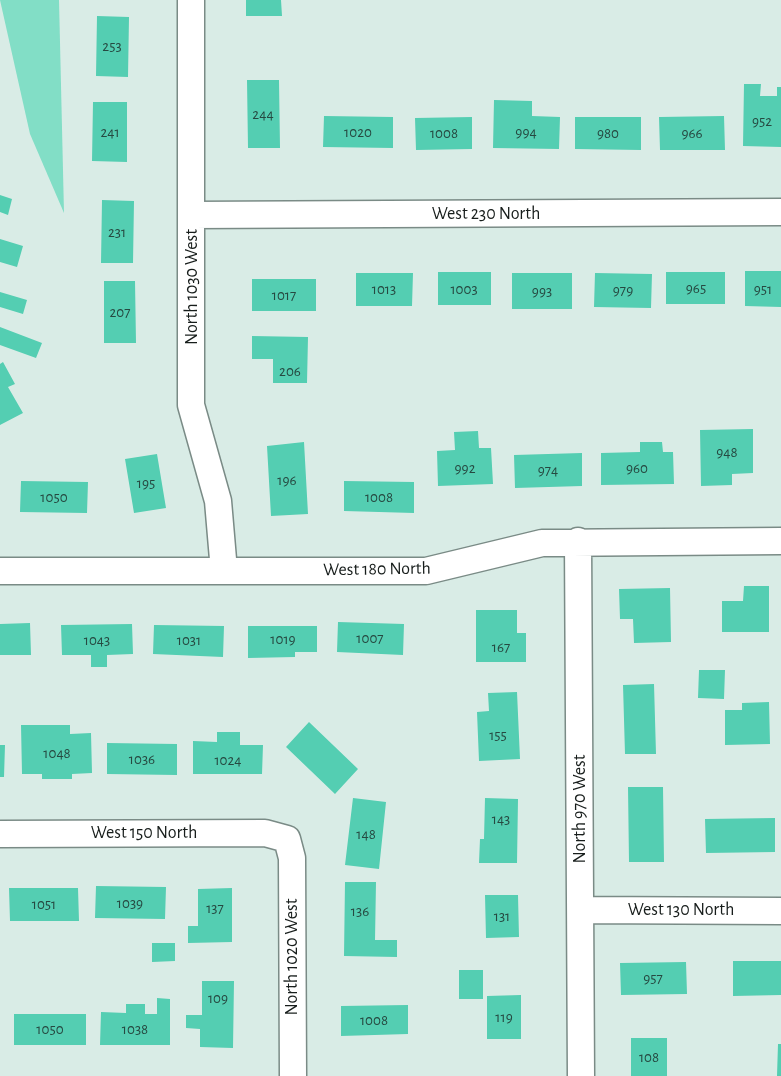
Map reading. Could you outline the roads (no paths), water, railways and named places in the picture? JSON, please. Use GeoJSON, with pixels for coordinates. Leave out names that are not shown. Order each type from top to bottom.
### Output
{"type":"FeatureCollection","features":[{"type":"Feature","properties":{"kind":"street","name":"North 1030 West"},"geometry":{"type":"LineString","coordinates":[[191,0],[192,405],[218,501],[224,571]]}},
{"type":"Feature","properties":{"kind":"street","name":"West 230 North"},"geometry":{"type":"LineString","coordinates":[[192,216],[781,212]]}},
{"type":"Feature","properties":{"kind":"street","name":"West 180 North"},"geometry":{"type":"LineString","coordinates":[[0,571],[426,571],[542,543],[578,541],[781,541]]}},
{"type":"Feature","properties":{"kind":"street","name":"North 970 West"},"geometry":{"type":"LineString","coordinates":[[578,541],[581,1076]]}},
{"type":"Feature","properties":{"kind":"street","name":"West 150 North"},"geometry":{"type":"LineString","coordinates":[[0,834],[265,833],[287,839]]}},
{"type":"Feature","properties":{"kind":"street","name":"North 1020 West"},"geometry":{"type":"LineString","coordinates":[[287,839],[292,858],[293,1076]]}},
{"type":"Feature","properties":{"kind":"street","name":"West 130 North"},"geometry":{"type":"LineString","coordinates":[[581,910],[781,911]]}}]}
